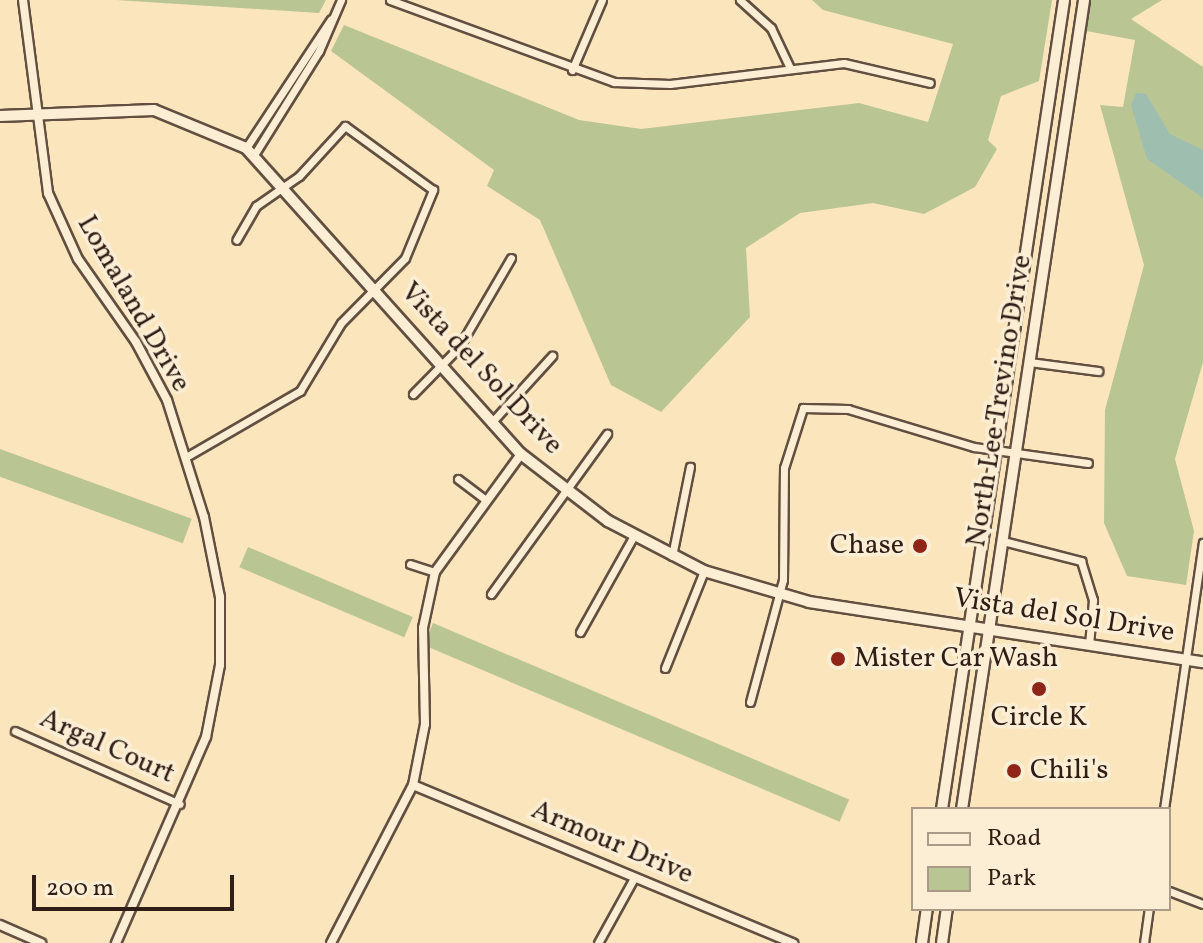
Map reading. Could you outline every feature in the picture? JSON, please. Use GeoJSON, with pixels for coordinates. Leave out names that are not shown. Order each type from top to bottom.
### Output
{"type":"FeatureCollection","features":[{"type":"Feature","properties":{"kind":"main road","name":"North Lee Trevino Drive"},"geometry":{"type":"LineString","coordinates":[[942,807],[1064,0]]}},
{"type":"Feature","properties":{"kind":"main road","name":"North Lee Trevino Drive"},"geometry":{"type":"LineString","coordinates":[[962,807],[1084,0]]}},
{"type":"Feature","properties":{"kind":"main road","name":"Vista del Sol Drive"},"geometry":{"type":"LineString","coordinates":[[0,116],[154,110],[250,151],[287,186],[440,365],[521,454],[568,493],[633,537],[704,571],[778,594],[1203,662]]}},
{"type":"Feature","properties":{"kind":"main road"},"geometry":{"type":"LineString","coordinates":[[922,943],[927,911]]}},
{"type":"Feature","properties":{"kind":"main road"},"geometry":{"type":"LineString","coordinates":[[942,943],[947,911]]}},
{"type":"Feature","properties":{"kind":"street","name":"Lomaland Drive"},"geometry":{"type":"LineString","coordinates":[[23,0],[45,180],[64,233],[141,350],[186,457],[213,550],[221,628],[213,708],[180,804],[116,943]]}},
{"type":"Feature","properties":{"kind":"street"},"geometry":{"type":"LineString","coordinates":[[250,151],[341,0]]}},
{"type":"Feature","properties":{"kind":"street"},"geometry":{"type":"LineString","coordinates":[[390,0],[572,70],[642,85],[790,68],[860,64],[930,83]]}},
{"type":"Feature","properties":{"kind":"street"},"geometry":{"type":"LineString","coordinates":[[572,70],[602,0]]}},
{"type":"Feature","properties":{"kind":"street"},"geometry":{"type":"LineString","coordinates":[[740,0],[771,28],[790,68]]}},
{"type":"Feature","properties":{"kind":"street"},"geometry":{"type":"LineString","coordinates":[[186,457],[287,404],[341,323],[376,290],[412,245],[433,200],[431,185],[345,126],[287,186],[256,206],[236,240]]}},
{"type":"Feature","properties":{"kind":"street"},"geometry":{"type":"LineString","coordinates":[[413,394],[459,347],[511,258]]}},
{"type":"Feature","properties":{"kind":"street"},"geometry":{"type":"LineString","coordinates":[[491,423],[552,356]]}},
{"type":"Feature","properties":{"kind":"street"},"geometry":{"type":"LineString","coordinates":[[1029,362],[1098,371]]}},
{"type":"Feature","properties":{"kind":"street"},"geometry":{"type":"LineString","coordinates":[[750,702],[778,594],[787,450],[803,408],[848,409],[996,450],[1088,463]]}},
{"type":"Feature","properties":{"kind":"street"},"geometry":{"type":"LineString","coordinates":[[491,594],[568,493],[607,434]]}},
{"type":"Feature","properties":{"kind":"street"},"geometry":{"type":"LineString","coordinates":[[331,943],[413,785],[425,724],[422,640],[435,572],[485,499],[521,454]]}},
{"type":"Feature","properties":{"kind":"street"},"geometry":{"type":"LineString","coordinates":[[672,556],[690,467]]}},
{"type":"Feature","properties":{"kind":"street"},"geometry":{"type":"LineString","coordinates":[[458,479],[485,499]]}},
{"type":"Feature","properties":{"kind":"street"},"geometry":{"type":"LineString","coordinates":[[580,632],[633,537]]}},
{"type":"Feature","properties":{"kind":"street"},"geometry":{"type":"LineString","coordinates":[[1003,541],[1081,561],[1093,600],[1089,645]]}},
{"type":"Feature","properties":{"kind":"street"},"geometry":{"type":"LineString","coordinates":[[1164,807],[1203,543]]}},
{"type":"Feature","properties":{"kind":"street"},"geometry":{"type":"LineString","coordinates":[[410,564],[435,572]]}},
{"type":"Feature","properties":{"kind":"street"},"geometry":{"type":"LineString","coordinates":[[665,668],[704,571]]}},
{"type":"Feature","properties":{"kind":"street","name":"Argal Court"},"geometry":{"type":"LineString","coordinates":[[15,731],[180,804]]}},
{"type":"Feature","properties":{"kind":"street","name":"Armour Drive"},"geometry":{"type":"LineString","coordinates":[[413,785],[793,943]]}},
{"type":"Feature","properties":{"kind":"street"},"geometry":{"type":"LineString","coordinates":[[598,943],[634,878]]}},
{"type":"Feature","properties":{"kind":"street"},"geometry":{"type":"LineString","coordinates":[[1171,892],[1203,904]]}},
{"type":"Feature","properties":{"kind":"street"},"geometry":{"type":"LineString","coordinates":[[1144,943],[1149,911]]}},
{"type":"Feature","properties":{"kind":"street"},"geometry":{"type":"LineString","coordinates":[[0,925],[41,943]]}},
{"type":"Feature","properties":{"kind":"green space"},"geometry":{"type":"Polygon","coordinates":[[[116,0],[326,0],[319,13],[116,0]]]}},
{"type":"Feature","properties":{"kind":"green space"},"geometry":{"type":"Polygon","coordinates":[[[812,0],[1052,0],[1039,81],[1001,96],[988,140],[997,149],[975,187],[924,214],[873,203],[800,213],[746,248],[750,317],[661,412],[611,385],[540,220],[487,186],[494,170],[331,51],[344,25],[579,120],[641,129],[859,103],[928,122],[953,44],[823,10],[812,0]]]}},
{"type":"Feature","properties":{"kind":"green space"},"geometry":{"type":"Polygon","coordinates":[[[1091,0],[1162,0],[1131,19],[1203,67],[1203,362],[1175,459],[1194,531],[1186,585],[1127,576],[1104,523],[1105,410],[1144,265],[1100,105],[1123,107],[1135,40],[1086,31],[1091,0]]]}},
{"type":"Feature","properties":{"kind":"green space"},"geometry":{"type":"Polygon","coordinates":[[[0,449],[192,519],[183,543],[0,477],[0,449]]]}},
{"type":"Feature","properties":{"kind":"green space"},"geometry":{"type":"Polygon","coordinates":[[[248,547],[413,617],[404,637],[239,567],[248,547]]]}},
{"type":"Feature","properties":{"kind":"green space"},"geometry":{"type":"Polygon","coordinates":[[[433,623],[849,800],[840,822],[424,645],[433,623]]]}},
{"type":"Feature","properties":{"kind":"shaded area"},"geometry":{"type":"Polygon","coordinates":[[[1136,93],[1146,94],[1170,134],[1203,150],[1203,198],[1147,159],[1131,105],[1136,93]]]}},
{"type":"Feature","properties":{"kind":"place","name":"Chase"},"geometry":{"type":"Point","coordinates":[920,546]}},
{"type":"Feature","properties":{"kind":"place","name":"Mister Car Wash"},"geometry":{"type":"Point","coordinates":[838,659]}},
{"type":"Feature","properties":{"kind":"place","name":"Circle K"},"geometry":{"type":"Point","coordinates":[1039,689]}},
{"type":"Feature","properties":{"kind":"place","name":"Chili's"},"geometry":{"type":"Point","coordinates":[1014,771]}}]}
